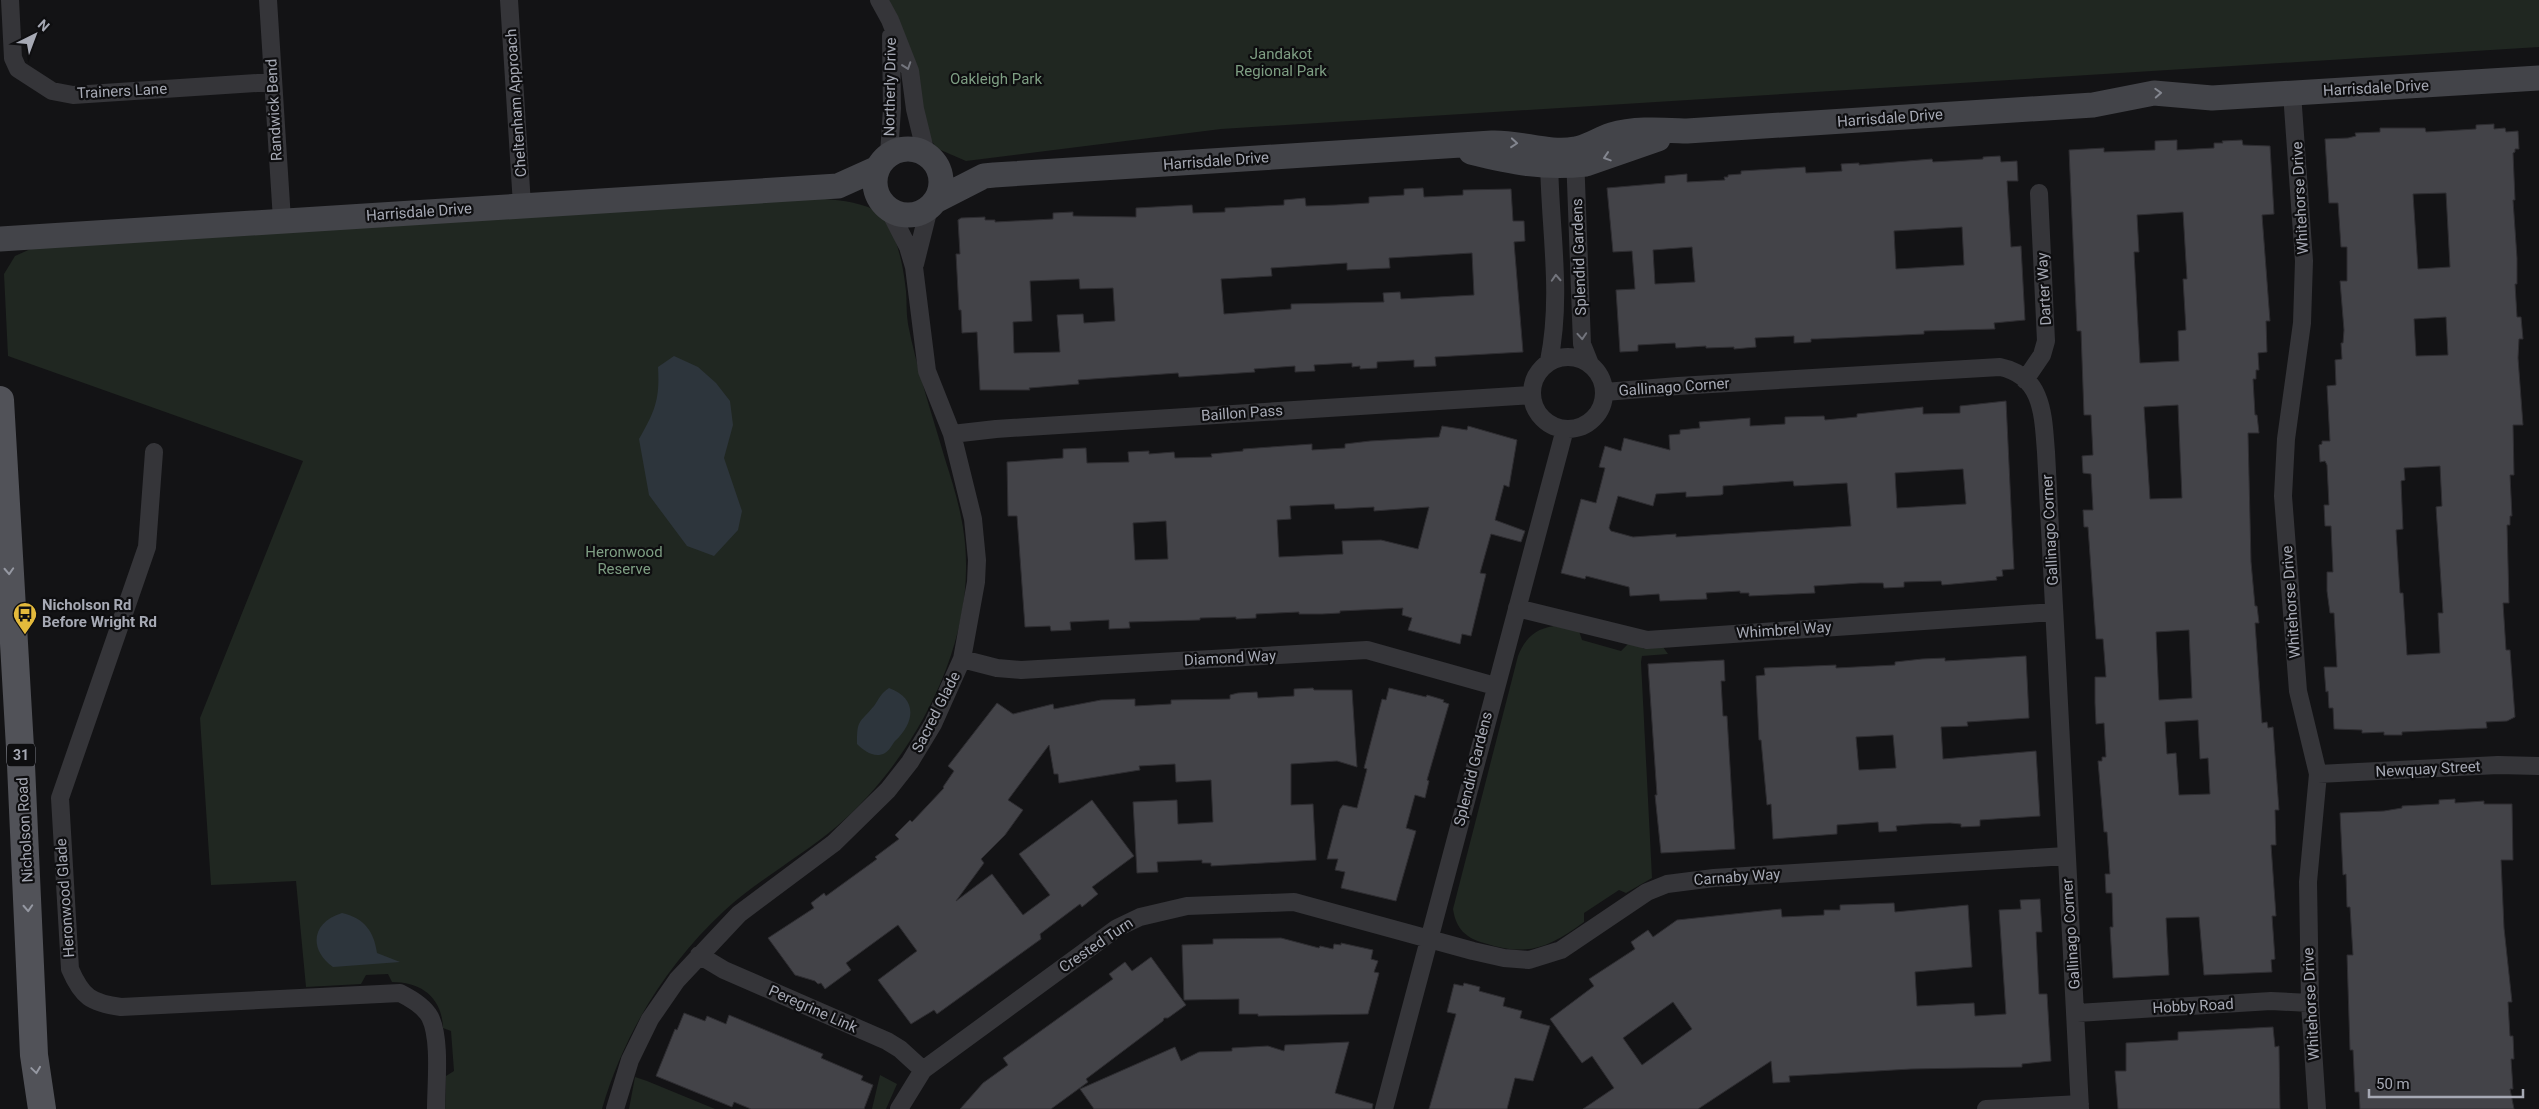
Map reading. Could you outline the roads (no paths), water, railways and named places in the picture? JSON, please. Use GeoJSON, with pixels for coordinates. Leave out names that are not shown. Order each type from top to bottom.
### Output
{"type":"FeatureCollection","features":[{"type":"Feature","properties":{"kind":"main road","name":"Nicholson Road"},"geometry":{"type":"LineString","coordinates":[[0,400],[21,765],[34,1055],[42,1109]]}},
{"type":"Feature","properties":{"kind":"street","name":"Trainers Lane"},"geometry":{"type":"LineString","coordinates":[[10,0],[13,58],[18,69],[52,91],[72,95],[273,82]]}},
{"type":"Feature","properties":{"kind":"street","name":"Randwick Bend"},"geometry":{"type":"LineString","coordinates":[[268,0],[282,220]]}},
{"type":"Feature","properties":{"kind":"street","name":"Cheltenham Approach"},"geometry":{"type":"LineString","coordinates":[[509,0],[522,205]]}},
{"type":"Feature","properties":{"kind":"street","name":"Northerly Drive"},"geometry":{"type":"LineString","coordinates":[[880,0],[910,71],[915,110],[932,160]]}},
{"type":"Feature","properties":{"kind":"street","name":"Northerly Drive"},"geometry":{"type":"LineString","coordinates":[[883,161],[892,109],[890,20]]}},
{"type":"Feature","properties":{"kind":"street","name":"Harrisdale Drive"},"geometry":{"type":"LineString","coordinates":[[932,160],[984,176],[1448,146],[1514,163],[1574,157],[1586,164],[1687,131],[2093,105],[2154,93],[2170,92],[2212,98],[2539,78]]}},
{"type":"Feature","properties":{"kind":"street","name":"Whitehorse Drive"},"geometry":{"type":"LineString","coordinates":[[2292,93],[2304,261],[2302,323],[2286,439],[2283,496],[2298,691],[2318,774],[2308,882],[2310,1002],[2317,1109]]}},
{"type":"Feature","properties":{"kind":"street"},"geometry":{"type":"LineString","coordinates":[[910,148],[932,160],[942,182],[933,204],[910,215],[901,214],[884,204],[875,190],[883,161],[899,149],[910,148]]}},
{"type":"Feature","properties":{"kind":"street","name":"Splendid Gardens"},"geometry":{"type":"LineString","coordinates":[[1574,157],[1582,344],[1590,364]]}},
{"type":"Feature","properties":{"kind":"street","name":"Splendid Gardens"},"geometry":{"type":"LineString","coordinates":[[1549,158],[1557,296],[1556,329],[1549,361]]}},
{"type":"Feature","properties":{"kind":"street","name":"Harrisdale Drive"},"geometry":{"type":"LineString","coordinates":[[838,186],[883,161]]}},
{"type":"Feature","properties":{"kind":"street","name":"Harrisdale Drive"},"geometry":{"type":"LineString","coordinates":[[933,204],[984,176]]}},
{"type":"Feature","properties":{"kind":"street","name":"Harrisdale Drive"},"geometry":{"type":"LineString","coordinates":[[0,239],[838,186],[884,204]]}},
{"type":"Feature","properties":{"kind":"street","name":"Darter Way"},"geometry":{"type":"LineString","coordinates":[[2025,380],[2042,355],[2046,341],[2039,193]]}},
{"type":"Feature","properties":{"kind":"street","name":"Sacred Glade"},"geometry":{"type":"LineString","coordinates":[[615,1109],[630,1060],[650,1019],[677,980],[739,914],[834,843],[888,790],[910,762],[933,724],[962,659],[976,582],[977,560],[973,519],[952,434],[927,371],[914,266],[908,246],[884,204]]}},
{"type":"Feature","properties":{"kind":"street","name":"Sacred Glade"},"geometry":{"type":"LineString","coordinates":[[914,266],[933,204]]}},
{"type":"Feature","properties":{"kind":"street"},"geometry":{"type":"LineString","coordinates":[[1570,356],[1590,364],[1603,381],[1605,392],[1603,403],[1592,421],[1584,426],[1565,429],[1554,427],[1540,416],[1535,409],[1532,394],[1536,374],[1549,361],[1570,356]]}},
{"type":"Feature","properties":{"kind":"street","name":"Gallinago Corner"},"geometry":{"type":"LineString","coordinates":[[1605,392],[1687,385],[2000,367],[2011,370],[2025,380],[2039,398],[2042,407],[2046,452],[2080,1107]]}},
{"type":"Feature","properties":{"kind":"street","name":"Baillon Pass"},"geometry":{"type":"LineString","coordinates":[[952,434],[996,429],[1532,394]]}},
{"type":"Feature","properties":{"kind":"street","name":"Splendid Gardens"},"geometry":{"type":"LineString","coordinates":[[1384,1109],[1495,686],[1518,608],[1565,429]]}},
{"type":"Feature","properties":{"kind":"street","name":"Heronwood Glade"},"geometry":{"type":"LineString","coordinates":[[154,452],[147,547],[60,798],[70,969],[77,986],[86,997],[100,1005],[121,1007],[400,993],[409,997],[430,1017],[435,1043],[436,1109]]}},
{"type":"Feature","properties":{"kind":"street","name":"Whimbrel Way"},"geometry":{"type":"LineString","coordinates":[[1518,608],[1647,640],[2054,612]]}},
{"type":"Feature","properties":{"kind":"street","name":"Diamond Way"},"geometry":{"type":"LineString","coordinates":[[962,659],[997,668],[1021,670],[1367,650],[1495,686]]}},
{"type":"Feature","properties":{"kind":"street","name":"Newquay Street"},"geometry":{"type":"LineString","coordinates":[[2318,774],[2498,765],[2539,766]]}},
{"type":"Feature","properties":{"kind":"street","name":"Carnaby Way"},"geometry":{"type":"LineString","coordinates":[[1430,938],[1504,958],[1529,960],[1561,950],[1647,892],[1667,884],[1714,878],[2066,856]]}},
{"type":"Feature","properties":{"kind":"street","name":"Crested Turn"},"geometry":{"type":"LineString","coordinates":[[900,1109],[923,1070],[1118,928],[1140,917],[1188,906],[1294,902],[1430,938]]}},
{"type":"Feature","properties":{"kind":"street","name":"Peregrine Link"},"geometry":{"type":"LineString","coordinates":[[699,955],[724,970],[887,1042],[900,1049],[923,1070]]}},
{"type":"Feature","properties":{"kind":"street","name":"Hobby Road"},"geometry":{"type":"LineString","coordinates":[[2076,1013],[2271,1001],[2310,1002]]}},
{"type":"Feature","properties":{"kind":"street"},"geometry":{"type":"LineString","coordinates":[[1986,1109],[2080,1107]]}},
{"type":"Feature","properties":{"kind":"place","name":"Nicholson Rd Before Wright Rd"},"geometry":{"type":"Point","coordinates":[25,635]}},
{"type":"Feature","properties":{"kind":"park label","name":"Jandakot Regional Park"},"geometry":{"type":"Point","coordinates":[1281,62]}},
{"type":"Feature","properties":{"kind":"park label","name":"Oakleigh Park"},"geometry":{"type":"Point","coordinates":[996,79]}},
{"type":"Feature","properties":{"kind":"park label","name":"Heronwood Reserve"},"geometry":{"type":"Point","coordinates":[624,560]}}]}
